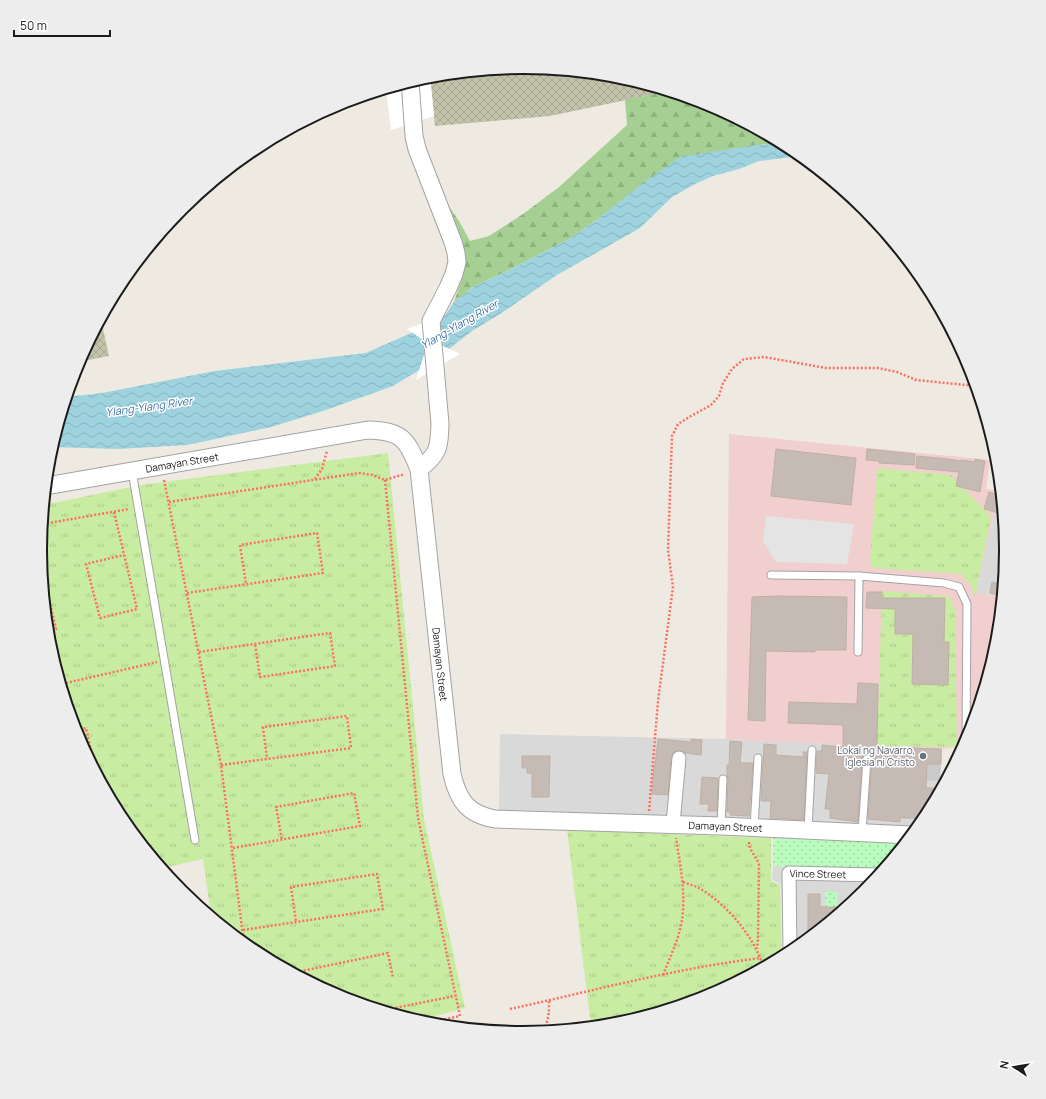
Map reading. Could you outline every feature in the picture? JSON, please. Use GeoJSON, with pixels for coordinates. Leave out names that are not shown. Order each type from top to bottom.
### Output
{"type":"FeatureCollection","features":[{"type":"Feature","properties":{"kind":"street"},"geometry":{"type":"LineString","coordinates":[[410,88],[414,136],[417,149],[456,253],[454,274],[431,321],[440,424],[439,440],[432,460],[419,469]]}},
{"type":"Feature","properties":{"kind":"street","name":"Damayan Street"},"geometry":{"type":"LineString","coordinates":[[51,485],[368,430],[383,431],[399,436],[411,449],[419,469],[452,774],[458,796],[462,802],[476,813],[495,819],[673,824],[905,834]]}},
{"type":"Feature","properties":{"kind":"street"},"geometry":{"type":"LineString","coordinates":[[673,824],[679,758]]}},
{"type":"Feature","properties":{"kind":"street","name":"Vince Street"},"geometry":{"type":"LineString","coordinates":[[790,943],[789,873],[868,878]]}},
{"type":"Feature","properties":{"kind":"lane"},"geometry":{"type":"LineString","coordinates":[[132,471],[195,840]]}},
{"type":"Feature","properties":{"kind":"lane"},"geometry":{"type":"LineString","coordinates":[[771,575],[859,576],[944,583],[959,587],[967,604],[966,724]]}},
{"type":"Feature","properties":{"kind":"lane"},"geometry":{"type":"LineString","coordinates":[[858,652],[859,576]]}},
{"type":"Feature","properties":{"kind":"lane"},"geometry":{"type":"LineString","coordinates":[[808,830],[812,750]]}},
{"type":"Feature","properties":{"kind":"lane"},"geometry":{"type":"LineString","coordinates":[[754,828],[758,758]]}},
{"type":"Feature","properties":{"kind":"lane"},"geometry":{"type":"LineString","coordinates":[[862,832],[867,759]]}},
{"type":"Feature","properties":{"kind":"lane"},"geometry":{"type":"LineString","coordinates":[[721,826],[723,779]]}},
{"type":"Feature","properties":{"kind":"path"},"geometry":{"type":"LineString","coordinates":[[648,824],[658,701],[673,587],[668,550],[672,436],[678,424],[711,405],[719,396],[723,383],[732,369],[744,359],[764,357],[826,368],[878,368],[897,372],[916,380],[970,385]]}},
{"type":"Feature","properties":{"kind":"path"},"geometry":{"type":"LineString","coordinates":[[314,480],[322,469],[326,455],[326,437]]}},
{"type":"Feature","properties":{"kind":"path"},"geometry":{"type":"LineString","coordinates":[[161,466],[221,766],[243,934]]}},
{"type":"Feature","properties":{"kind":"path"},"geometry":{"type":"LineString","coordinates":[[169,502],[359,473],[372,475],[384,480],[419,469]]}},
{"type":"Feature","properties":{"kind":"path"},"geometry":{"type":"LineString","coordinates":[[384,480],[418,818],[460,1016],[447,1019]]}},
{"type":"Feature","properties":{"kind":"path"},"geometry":{"type":"LineString","coordinates":[[48,523],[137,507]]}},
{"type":"Feature","properties":{"kind":"path"},"geometry":{"type":"LineString","coordinates":[[114,512],[138,609],[100,618],[86,564],[124,555]]}},
{"type":"Feature","properties":{"kind":"path"},"geometry":{"type":"LineString","coordinates":[[187,593],[323,573],[317,533],[240,545],[246,584]]}},
{"type":"Feature","properties":{"kind":"path"},"geometry":{"type":"LineString","coordinates":[[51,607],[56,629],[54,630]]}},
{"type":"Feature","properties":{"kind":"path"},"geometry":{"type":"LineString","coordinates":[[199,652],[330,633],[335,666],[260,677],[255,644]]}},
{"type":"Feature","properties":{"kind":"path"},"geometry":{"type":"LineString","coordinates":[[66,683],[164,660]]}},
{"type":"Feature","properties":{"kind":"path"},"geometry":{"type":"LineString","coordinates":[[221,766],[351,748],[347,716],[263,727],[267,759]]}},
{"type":"Feature","properties":{"kind":"path"},"geometry":{"type":"LineString","coordinates":[[82,729],[86,728],[90,748]]}},
{"type":"Feature","properties":{"kind":"path"},"geometry":{"type":"LineString","coordinates":[[233,848],[282,840],[360,826],[354,793],[276,807],[282,840]]}},
{"type":"Feature","properties":{"kind":"path"},"geometry":{"type":"LineString","coordinates":[[662,975],[675,946],[682,920],[683,882],[673,824]]}},
{"type":"Feature","properties":{"kind":"path"},"geometry":{"type":"LineString","coordinates":[[754,828],[749,843],[749,848],[757,857],[759,865],[757,949]]}},
{"type":"Feature","properties":{"kind":"path"},"geometry":{"type":"LineString","coordinates":[[243,930],[383,909],[377,874],[290,887],[296,922]]}},
{"type":"Feature","properties":{"kind":"path"},"geometry":{"type":"LineString","coordinates":[[683,882],[698,887],[728,912],[757,949],[761,962]]}},
{"type":"Feature","properties":{"kind":"path"},"geometry":{"type":"LineString","coordinates":[[302,971],[388,953],[393,978]]}},
{"type":"Feature","properties":{"kind":"path"},"geometry":{"type":"LineString","coordinates":[[510,1009],[662,975],[728,962],[760,958]]}},
{"type":"Feature","properties":{"kind":"path"},"geometry":{"type":"LineString","coordinates":[[396,1008],[456,996]]}},
{"type":"Feature","properties":{"kind":"path"},"geometry":{"type":"LineString","coordinates":[[547,1024],[549,1016],[549,1001]]}},
{"type":"Feature","properties":{"kind":"shaded area"},"geometry":{"type":"Polygon","coordinates":[[[523,74],[554,75],[616,83],[657,93],[550,116],[435,126],[431,83],[461,78],[523,74]]]}},
{"type":"Feature","properties":{"kind":"shaded area"},"geometry":{"type":"Polygon","coordinates":[[[103,327],[109,356],[86,360],[103,327]]]}},
{"type":"Feature","properties":{"kind":"shaded area"},"geometry":{"type":"Polygon","coordinates":[[[729,434],[990,460],[986,489],[995,490],[996,502],[976,593],[997,596],[995,612],[983,673],[974,703],[956,747],[942,749],[726,739],[729,434]]]}},
{"type":"Feature","properties":{"kind":"shaded area"},"geometry":{"type":"Polygon","coordinates":[[[996,502],[999,550],[997,596],[976,593],[996,502]]]}},
{"type":"Feature","properties":{"kind":"shaded area"},"geometry":{"type":"Polygon","coordinates":[[[766,516],[854,524],[847,564],[776,562],[763,541],[766,516]]]}},
{"type":"Feature","properties":{"kind":"shaded area"},"geometry":{"type":"Polygon","coordinates":[[[500,734],[726,739],[942,749],[939,780],[910,827],[499,811],[500,734]]]}},
{"type":"Feature","properties":{"kind":"shaded area"},"geometry":{"type":"Polygon","coordinates":[[[886,746],[942,749],[939,781],[885,779],[886,746]]]}},
{"type":"Feature","properties":{"kind":"shaded area"},"geometry":{"type":"Polygon","coordinates":[[[773,866],[875,870],[837,907],[813,927],[784,947],[781,884],[772,880],[773,866]]]}},
{"type":"Feature","properties":{"kind":"green space"},"geometry":{"type":"Polygon","coordinates":[[[657,93],[676,99],[734,123],[772,144],[756,145],[599,218],[571,238],[473,287],[454,302],[462,278],[464,258],[444,199],[470,241],[489,236],[523,214],[559,187],[627,125],[625,100],[657,93]]]}},
{"type":"Feature","properties":{"kind":"green space"},"geometry":{"type":"Polygon","coordinates":[[[388,453],[424,819],[465,1008],[432,1016],[400,1009],[341,989],[285,962],[233,927],[210,908],[203,859],[168,867],[145,839],[127,814],[96,760],[83,732],[63,673],[51,612],[48,581],[48,518],[49,504],[140,485],[388,453]]]}},
{"type":"Feature","properties":{"kind":"green space"},"geometry":{"type":"Polygon","coordinates":[[[877,468],[951,475],[991,517],[975,597],[971,586],[961,574],[873,568],[870,560],[877,468]]]}},
{"type":"Feature","properties":{"kind":"green space"},"geometry":{"type":"Polygon","coordinates":[[[882,591],[949,596],[955,609],[956,747],[877,746],[882,591]]]}},
{"type":"Feature","properties":{"kind":"green space"},"geometry":{"type":"Polygon","coordinates":[[[567,830],[771,838],[771,881],[780,885],[782,948],[761,962],[734,976],[676,1000],[646,1009],[590,1020],[567,830]]]}},
{"type":"Feature","properties":{"kind":"green space"},"geometry":{"type":"Polygon","coordinates":[[[773,838],[898,843],[875,870],[773,866],[773,838]]]}},
{"type":"Feature","properties":{"kind":"green space"},"geometry":{"type":"Polygon","coordinates":[[[825,892],[837,892],[837,907],[825,917],[825,892]]]}},
{"type":"Feature","properties":{"kind":"water","name":"Ylang-Ylang River"},"geometry":{"type":"Polygon","coordinates":[[[772,144],[791,157],[759,161],[739,169],[713,176],[672,197],[640,228],[557,275],[500,314],[472,331],[431,363],[393,386],[323,411],[271,427],[187,445],[118,449],[58,447],[72,396],[102,393],[215,371],[366,353],[427,326],[446,314],[454,302],[473,287],[571,238],[647,180],[680,157],[756,145],[772,144]]]}},
{"type":"Feature","properties":{"kind":"pier"},"geometry":{"type":"Polygon","coordinates":[[[431,83],[434,116],[391,130],[387,94],[431,83]]]}},
{"type":"Feature","properties":{"kind":"pier"},"geometry":{"type":"Polygon","coordinates":[[[442,316],[436,336],[439,344],[460,354],[416,380],[426,348],[423,340],[407,329],[442,316]]]}},
{"type":"Feature","properties":{"kind":"building"},"geometry":{"type":"Polygon","coordinates":[[[776,449],[856,458],[851,505],[771,496],[776,449]]]}},
{"type":"Feature","properties":{"kind":"building"},"geometry":{"type":"Polygon","coordinates":[[[867,449],[915,454],[914,465],[879,463],[879,461],[866,460],[867,449]]]}},
{"type":"Feature","properties":{"kind":"building"},"geometry":{"type":"Polygon","coordinates":[[[917,456],[961,461],[975,462],[975,459],[985,461],[980,492],[956,486],[959,472],[916,468],[917,456]]]}},
{"type":"Feature","properties":{"kind":"building"},"geometry":{"type":"Polygon","coordinates":[[[989,492],[996,494],[997,513],[984,509],[989,492]]]}},
{"type":"Feature","properties":{"kind":"building"},"geometry":{"type":"Polygon","coordinates":[[[992,582],[998,584],[997,595],[990,593],[992,582]]]}},
{"type":"Feature","properties":{"kind":"building"},"geometry":{"type":"Polygon","coordinates":[[[867,592],[882,592],[882,598],[945,598],[944,642],[949,642],[948,685],[912,684],[913,634],[895,634],[895,609],[866,608],[867,592]]]}},
{"type":"Feature","properties":{"kind":"building"},"geometry":{"type":"Polygon","coordinates":[[[752,597],[847,597],[846,650],[815,650],[815,652],[766,651],[765,721],[748,720],[752,597]]]}},
{"type":"Feature","properties":{"kind":"building"},"geometry":{"type":"Polygon","coordinates":[[[858,683],[878,684],[877,747],[941,749],[941,764],[927,764],[926,788],[935,788],[916,818],[900,818],[900,822],[868,819],[872,759],[870,755],[867,754],[863,756],[862,759],[858,822],[830,818],[830,809],[825,809],[829,774],[816,773],[817,751],[822,751],[822,745],[843,747],[843,725],[788,723],[789,702],[857,704],[858,683]]]}},
{"type":"Feature","properties":{"kind":"building"},"geometry":{"type":"Polygon","coordinates":[[[658,739],[691,742],[691,739],[702,740],[701,755],[685,753],[679,750],[673,753],[671,757],[668,795],[652,794],[658,739]]]}},
{"type":"Feature","properties":{"kind":"building"},"geometry":{"type":"Polygon","coordinates":[[[730,741],[742,742],[740,763],[753,763],[749,816],[730,815],[730,812],[727,812],[727,765],[729,765],[730,741]]]}},
{"type":"Feature","properties":{"kind":"building"},"geometry":{"type":"Polygon","coordinates":[[[764,744],[776,745],[776,755],[804,757],[803,752],[807,752],[804,820],[770,818],[771,801],[761,801],[764,744]]]}},
{"type":"Feature","properties":{"kind":"building"},"geometry":{"type":"Polygon","coordinates":[[[522,756],[550,756],[549,797],[532,797],[532,773],[527,773],[527,768],[522,768],[522,756]]]}},
{"type":"Feature","properties":{"kind":"building"},"geometry":{"type":"Polygon","coordinates":[[[702,777],[718,778],[717,811],[708,811],[709,804],[700,804],[702,777]]]}},
{"type":"Feature","properties":{"kind":"building"},"geometry":{"type":"Polygon","coordinates":[[[808,894],[820,894],[820,907],[837,907],[823,919],[820,919],[820,921],[808,930],[808,894]]]}},
{"type":"Feature","properties":{"kind":"place","name":"Lokal ng Navarro, Iglesia ni Cristo"},"geometry":{"type":"Point","coordinates":[923,756]}}]}
